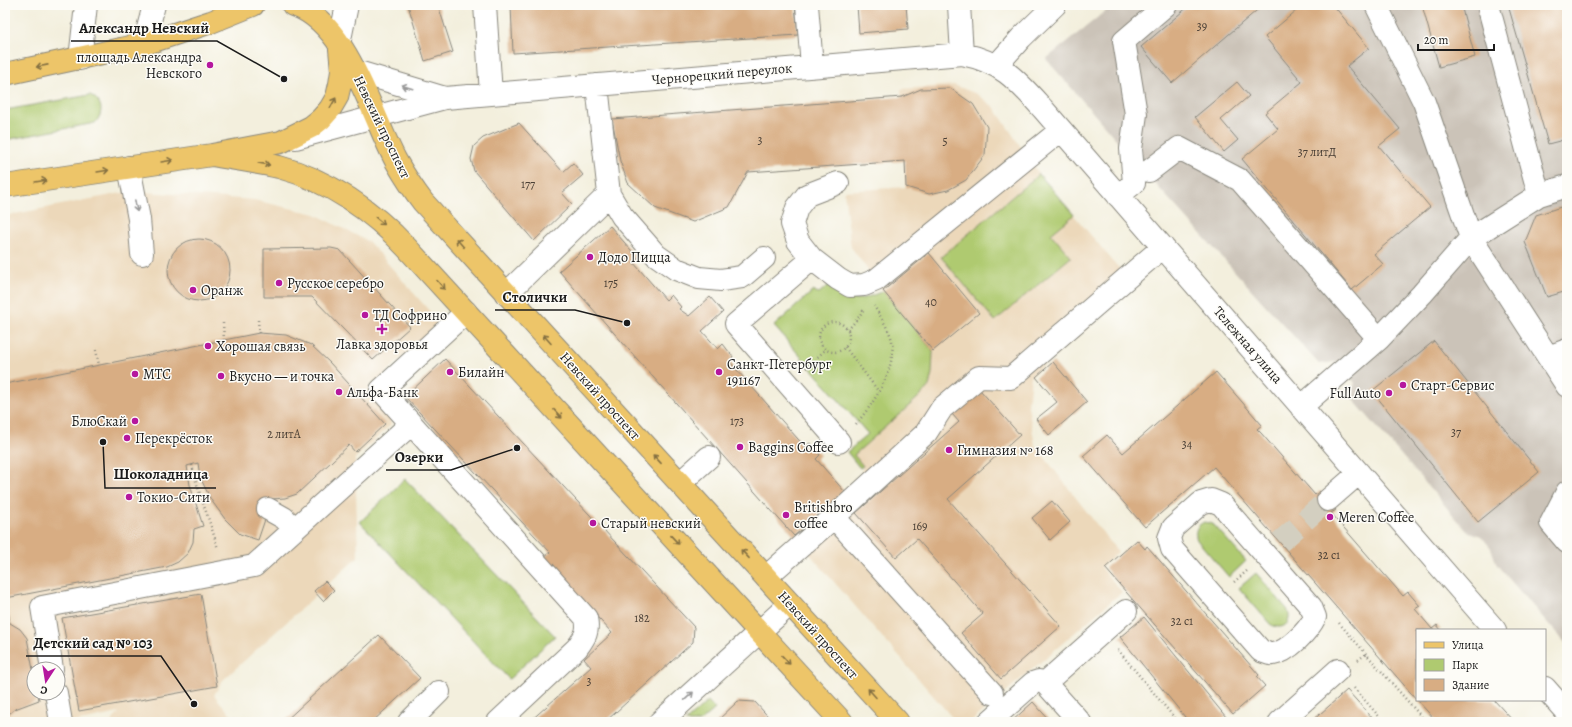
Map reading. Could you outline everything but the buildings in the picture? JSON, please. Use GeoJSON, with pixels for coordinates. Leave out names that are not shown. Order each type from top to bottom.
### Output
{"type":"FeatureCollection","features":[{"type":"Feature","properties":{"kind":"main road"},"geometry":{"type":"LineString","coordinates":[[5,74],[144,44],[211,22],[253,5]]}},
{"type":"Feature","properties":{"kind":"main road"},"geometry":{"type":"LineString","coordinates":[[5,186],[212,155],[281,142],[311,127],[330,109],[336,97],[342,71],[339,44],[323,22],[298,6]]}},
{"type":"Feature","properties":{"kind":"main road","name":"Невский проспект"},"geometry":{"type":"LineString","coordinates":[[339,44],[354,71],[396,161],[416,192],[430,210],[898,722]]}},
{"type":"Feature","properties":{"kind":"main road"},"geometry":{"type":"LineString","coordinates":[[212,155],[279,167],[307,177],[334,190],[359,205],[382,223],[396,236],[842,722]]}},
{"type":"Feature","properties":{"kind":"street"},"geometry":{"type":"LineString","coordinates":[[80,59],[86,5]]}},
{"type":"Feature","properties":{"kind":"street"},"geometry":{"type":"LineString","coordinates":[[144,44],[154,5]]}},
{"type":"Feature","properties":{"kind":"street"},"geometry":{"type":"LineString","coordinates":[[339,44],[347,5]]}},
{"type":"Feature","properties":{"kind":"street"},"geometry":{"type":"LineString","coordinates":[[485,5],[491,94]]}},
{"type":"Feature","properties":{"kind":"street"},"geometry":{"type":"LineString","coordinates":[[807,5],[812,66]]}},
{"type":"Feature","properties":{"kind":"street"},"geometry":{"type":"LineString","coordinates":[[958,5],[962,54]]}},
{"type":"Feature","properties":{"kind":"street"},"geometry":{"type":"LineString","coordinates":[[996,66],[1021,38],[1055,5]]}},
{"type":"Feature","properties":{"kind":"street"},"geometry":{"type":"LineString","coordinates":[[1118,196],[1134,183],[1131,149],[1136,114],[1124,42],[1166,5]]}},
{"type":"Feature","properties":{"kind":"street"},"geometry":{"type":"LineString","coordinates":[[1376,5],[1424,102],[1471,238],[1557,353],[1567,386]]}},
{"type":"Feature","properties":{"kind":"street"},"geometry":{"type":"LineString","coordinates":[[1488,5],[1539,194]]}},
{"type":"Feature","properties":{"kind":"street","name":"Чернорецкий переулок"},"geometry":{"type":"LineString","coordinates":[[281,142],[445,98],[962,54],[979,57],[996,66]]}},
{"type":"Feature","properties":{"kind":"street","name":"Тележная улица"},"geometry":{"type":"LineString","coordinates":[[996,66],[1016,79],[1494,629]]}},
{"type":"Feature","properties":{"kind":"street","name":"Чернорецкий переулок"},"geometry":{"type":"LineString","coordinates":[[354,71],[445,98]]}},
{"type":"Feature","properties":{"kind":"street"},"geometry":{"type":"LineString","coordinates":[[597,85],[609,194],[622,216],[656,255],[676,269],[698,278],[721,280],[742,277],[764,258]]}},
{"type":"Feature","properties":{"kind":"street"},"geometry":{"type":"LineString","coordinates":[[838,183],[807,195],[797,208],[792,224],[798,241],[812,259],[838,279],[850,286],[867,292],[876,280],[1061,130]]}},
{"type":"Feature","properties":{"kind":"street"},"geometry":{"type":"LineString","coordinates":[[1149,171],[1179,148],[1240,180],[1378,339]]}},
{"type":"Feature","properties":{"kind":"street"},"geometry":{"type":"LineString","coordinates":[[129,167],[139,219],[142,254]]}},
{"type":"Feature","properties":{"kind":"street"},"geometry":{"type":"LineString","coordinates":[[1301,406],[1378,339],[1422,294],[1471,238],[1539,194],[1567,186]]}},
{"type":"Feature","properties":{"kind":"street"},"geometry":{"type":"LineString","coordinates":[[506,294],[609,194]]}},
{"type":"Feature","properties":{"kind":"street"},"geometry":{"type":"LineString","coordinates":[[766,577],[926,433],[942,408],[979,377],[1011,378],[1163,247]]}},
{"type":"Feature","properties":{"kind":"street"},"geometry":{"type":"LineString","coordinates":[[812,259],[736,324],[839,442]]}},
{"type":"Feature","properties":{"kind":"street"},"geometry":{"type":"LineString","coordinates":[[466,312],[381,390],[586,618],[588,628],[585,637],[577,648],[511,718]]}},
{"type":"Feature","properties":{"kind":"street"},"geometry":{"type":"LineString","coordinates":[[51,661],[42,607],[254,566],[411,424]]}},
{"type":"Feature","properties":{"kind":"street"},"geometry":{"type":"LineString","coordinates":[[680,483],[709,457]]}},
{"type":"Feature","properties":{"kind":"street"},"geometry":{"type":"LineString","coordinates":[[1328,500],[1359,473]]}},
{"type":"Feature","properties":{"kind":"street"},"geometry":{"type":"LineString","coordinates":[[1567,492],[1551,523],[1567,542]]}},
{"type":"Feature","properties":{"kind":"street"},"geometry":{"type":"LineString","coordinates":[[1211,500],[1221,504],[1272,548],[1311,607],[1315,618],[1310,628],[1282,652],[1271,655],[1261,651],[1215,598],[1172,549],[1169,538],[1173,528],[1201,502],[1211,500]]}},
{"type":"Feature","properties":{"kind":"street"},"geometry":{"type":"LineString","coordinates":[[268,509],[284,518],[296,529]]}},
{"type":"Feature","properties":{"kind":"street"},"geometry":{"type":"LineString","coordinates":[[834,517],[992,693]]}},
{"type":"Feature","properties":{"kind":"street"},"geometry":{"type":"LineString","coordinates":[[660,722],[790,604]]}},
{"type":"Feature","properties":{"kind":"street"},"geometry":{"type":"LineString","coordinates":[[1045,683],[1126,611]]}},
{"type":"Feature","properties":{"kind":"street"},"geometry":{"type":"LineString","coordinates":[[1280,722],[1338,670]]}},
{"type":"Feature","properties":{"kind":"street"},"geometry":{"type":"LineString","coordinates":[[989,722],[1033,683],[1039,681],[1045,683],[1080,722]]}},
{"type":"Feature","properties":{"kind":"street"},"geometry":{"type":"LineString","coordinates":[[1546,689],[1567,713]]}},
{"type":"Feature","properties":{"kind":"street"},"geometry":{"type":"LineString","coordinates":[[409,722],[439,692]]}},
{"type":"Feature","properties":{"kind":"street"},"geometry":{"type":"LineString","coordinates":[[57,701],[61,722]]}},
{"type":"Feature","properties":{"kind":"path"},"geometry":{"type":"LineString","coordinates":[[848,330],[858,318],[867,292]]}},
{"type":"Feature","properties":{"kind":"path"},"geometry":{"type":"LineString","coordinates":[[857,423],[887,378],[892,359],[892,340],[867,292]]}},
{"type":"Feature","properties":{"kind":"path"},"geometry":{"type":"LineString","coordinates":[[258,320],[259,333]]}},
{"type":"Feature","properties":{"kind":"path"},"geometry":{"type":"LineString","coordinates":[[830,322],[843,324],[848,330],[849,336],[845,347],[839,351],[832,352],[821,344],[819,338],[820,331],[824,325],[830,322]]}},
{"type":"Feature","properties":{"kind":"path"},"geometry":{"type":"LineString","coordinates":[[223,323],[224,340]]}},
{"type":"Feature","properties":{"kind":"path"},"geometry":{"type":"LineString","coordinates":[[845,347],[879,392]]}},
{"type":"Feature","properties":{"kind":"path"},"geometry":{"type":"LineString","coordinates":[[808,366],[826,349]]}},
{"type":"Feature","properties":{"kind":"path"},"geometry":{"type":"LineString","coordinates":[[96,350],[99,365]]}},
{"type":"Feature","properties":{"kind":"path"},"geometry":{"type":"LineString","coordinates":[[192,465],[225,572]]}},
{"type":"Feature","properties":{"kind":"path"},"geometry":{"type":"LineString","coordinates":[[1215,598],[1272,548]]}},
{"type":"Feature","properties":{"kind":"path"},"geometry":{"type":"LineString","coordinates":[[1315,618],[1340,623],[1426,722]]}},
{"type":"Feature","properties":{"kind":"path"},"geometry":{"type":"LineString","coordinates":[[1104,631],[1178,722]]}},
{"type":"Feature","properties":{"kind":"path"},"geometry":{"type":"LineString","coordinates":[[1360,659],[1366,654]]}},
{"type":"Feature","properties":{"kind":"path"},"geometry":{"type":"LineString","coordinates":[[1338,670],[1384,722]]}},
{"type":"Feature","properties":{"kind":"shaded area"},"geometry":{"type":"Polygon","coordinates":[[[1113,5],[1567,5],[1567,645],[1497,565],[1491,548],[1481,536],[1467,531],[1350,396],[1355,383],[1335,362],[1319,364],[1150,178],[1046,59],[1113,5]]]}},
{"type":"Feature","properties":{"kind":"shaded area","name":"Гимназия № 168"},"geometry":{"type":"Polygon","coordinates":[[[954,85],[977,94],[994,107],[1039,174],[1117,266],[1136,285],[1031,376],[1028,406],[1035,445],[1118,552],[1101,567],[1122,592],[971,722],[956,722],[794,536],[860,479],[863,466],[854,455],[921,395],[929,386],[932,373],[933,351],[979,313],[929,253],[883,291],[851,247],[844,191],[906,187],[901,89],[954,85]]]}},
{"type":"Feature","properties":{"kind":"shaded area"},"geometry":{"type":"Polygon","coordinates":[[[132,191],[254,200],[315,214],[369,242],[439,322],[384,375],[391,425],[355,458],[358,557],[223,680],[214,695],[237,722],[111,722],[119,713],[75,722],[5,722],[5,216],[132,191]]]}},
{"type":"Feature","properties":{"kind":"green space"},"geometry":{"type":"Polygon","coordinates":[[[90,95],[98,100],[101,108],[100,115],[95,123],[5,140],[5,110],[90,95]]]}},
{"type":"Feature","properties":{"kind":"green space"},"geometry":{"type":"Polygon","coordinates":[[[1039,174],[1074,215],[1051,234],[1071,257],[995,321],[941,257],[1039,174]]]}},
{"type":"Feature","properties":{"kind":"green space"},"geometry":{"type":"Polygon","coordinates":[[[829,285],[842,295],[854,299],[861,299],[883,291],[933,351],[932,373],[929,386],[921,395],[854,455],[863,466],[860,468],[847,452],[868,434],[774,326],[813,291],[819,293],[829,285]]]}},
{"type":"Feature","properties":{"kind":"green space"},"geometry":{"type":"Polygon","coordinates":[[[405,479],[555,636],[509,679],[360,522],[405,479]]]}},
{"type":"Feature","properties":{"kind":"green space"},"geometry":{"type":"Polygon","coordinates":[[[1204,522],[1214,525],[1246,561],[1229,577],[1197,540],[1196,530],[1199,525],[1204,522]]]}},
{"type":"Feature","properties":{"kind":"green space"},"geometry":{"type":"Polygon","coordinates":[[[1256,573],[1287,609],[1289,618],[1286,625],[1279,627],[1270,624],[1239,588],[1256,573]]]}},
{"type":"Feature","properties":{"kind":"green space"},"geometry":{"type":"Polygon","coordinates":[[[708,701],[715,709],[700,722],[685,722],[708,701]]]}},
{"type":"Feature","properties":{"kind":"tunnel"},"geometry":{"type":"LineString","coordinates":[[1280,542],[1328,500]]}},
{"type":"Feature","properties":{"kind":"place","name":"площадь Александра Невского"},"geometry":{"type":"Point","coordinates":[210,65]}},
{"type":"Feature","properties":{"kind":"place","name":"Александр Невский"},"geometry":{"type":"Point","coordinates":[284,79]}},
{"type":"Feature","properties":{"kind":"place","name":"Додо Пицца"},"geometry":{"type":"Point","coordinates":[590,257]}},
{"type":"Feature","properties":{"kind":"place","name":"Русское серебро"},"geometry":{"type":"Point","coordinates":[279,283]}},
{"type":"Feature","properties":{"kind":"place","name":"Оранж"},"geometry":{"type":"Point","coordinates":[193,290]}},
{"type":"Feature","properties":{"kind":"place","name":"ТД Софрино"},"geometry":{"type":"Point","coordinates":[365,315]}},
{"type":"Feature","properties":{"kind":"place","name":"Столички"},"geometry":{"type":"Point","coordinates":[627,323]}},
{"type":"Feature","properties":{"kind":"place","name":"Лавка здоровья"},"geometry":{"type":"Point","coordinates":[382,329]}},
{"type":"Feature","properties":{"kind":"place","name":"Хорошая связь"},"geometry":{"type":"Point","coordinates":[208,346]}},
{"type":"Feature","properties":{"kind":"place","name":"Билайн"},"geometry":{"type":"Point","coordinates":[450,372]}},
{"type":"Feature","properties":{"kind":"place","name":"Санкт-Петербург 191167"},"geometry":{"type":"Point","coordinates":[719,372]}},
{"type":"Feature","properties":{"kind":"place","name":"МТС"},"geometry":{"type":"Point","coordinates":[135,374]}},
{"type":"Feature","properties":{"kind":"place","name":"Вкусно — и точка"},"geometry":{"type":"Point","coordinates":[221,376]}},
{"type":"Feature","properties":{"kind":"place","name":"Старт-Сервис"},"geometry":{"type":"Point","coordinates":[1403,385]}},
{"type":"Feature","properties":{"kind":"place","name":"Альфа-Банк"},"geometry":{"type":"Point","coordinates":[339,392]}},
{"type":"Feature","properties":{"kind":"place","name":"Full Auto"},"geometry":{"type":"Point","coordinates":[1389,393]}},
{"type":"Feature","properties":{"kind":"place","name":"БлюСкай"},"geometry":{"type":"Point","coordinates":[135,421]}},
{"type":"Feature","properties":{"kind":"place","name":"Перекрёсток"},"geometry":{"type":"Point","coordinates":[127,438]}},
{"type":"Feature","properties":{"kind":"place","name":"Шоколадница"},"geometry":{"type":"Point","coordinates":[103,442]}},
{"type":"Feature","properties":{"kind":"place","name":"Baggins Coffee"},"geometry":{"type":"Point","coordinates":[740,447]}},
{"type":"Feature","properties":{"kind":"place","name":"Озерки"},"geometry":{"type":"Point","coordinates":[517,448]}},
{"type":"Feature","properties":{"kind":"place","name":"Гимназия № 168"},"geometry":{"type":"Point","coordinates":[949,450]}},
{"type":"Feature","properties":{"kind":"place","name":"Токио-Сити"},"geometry":{"type":"Point","coordinates":[129,497]}},
{"type":"Feature","properties":{"kind":"place","name":"Britishbro coffee"},"geometry":{"type":"Point","coordinates":[786,515]}},
{"type":"Feature","properties":{"kind":"place","name":"Meren Coffee"},"geometry":{"type":"Point","coordinates":[1330,517]}},
{"type":"Feature","properties":{"kind":"place","name":"Старый невский"},"geometry":{"type":"Point","coordinates":[593,523]}},
{"type":"Feature","properties":{"kind":"place","name":"Детский сад № 103"},"geometry":{"type":"Point","coordinates":[194,704]}}]}
